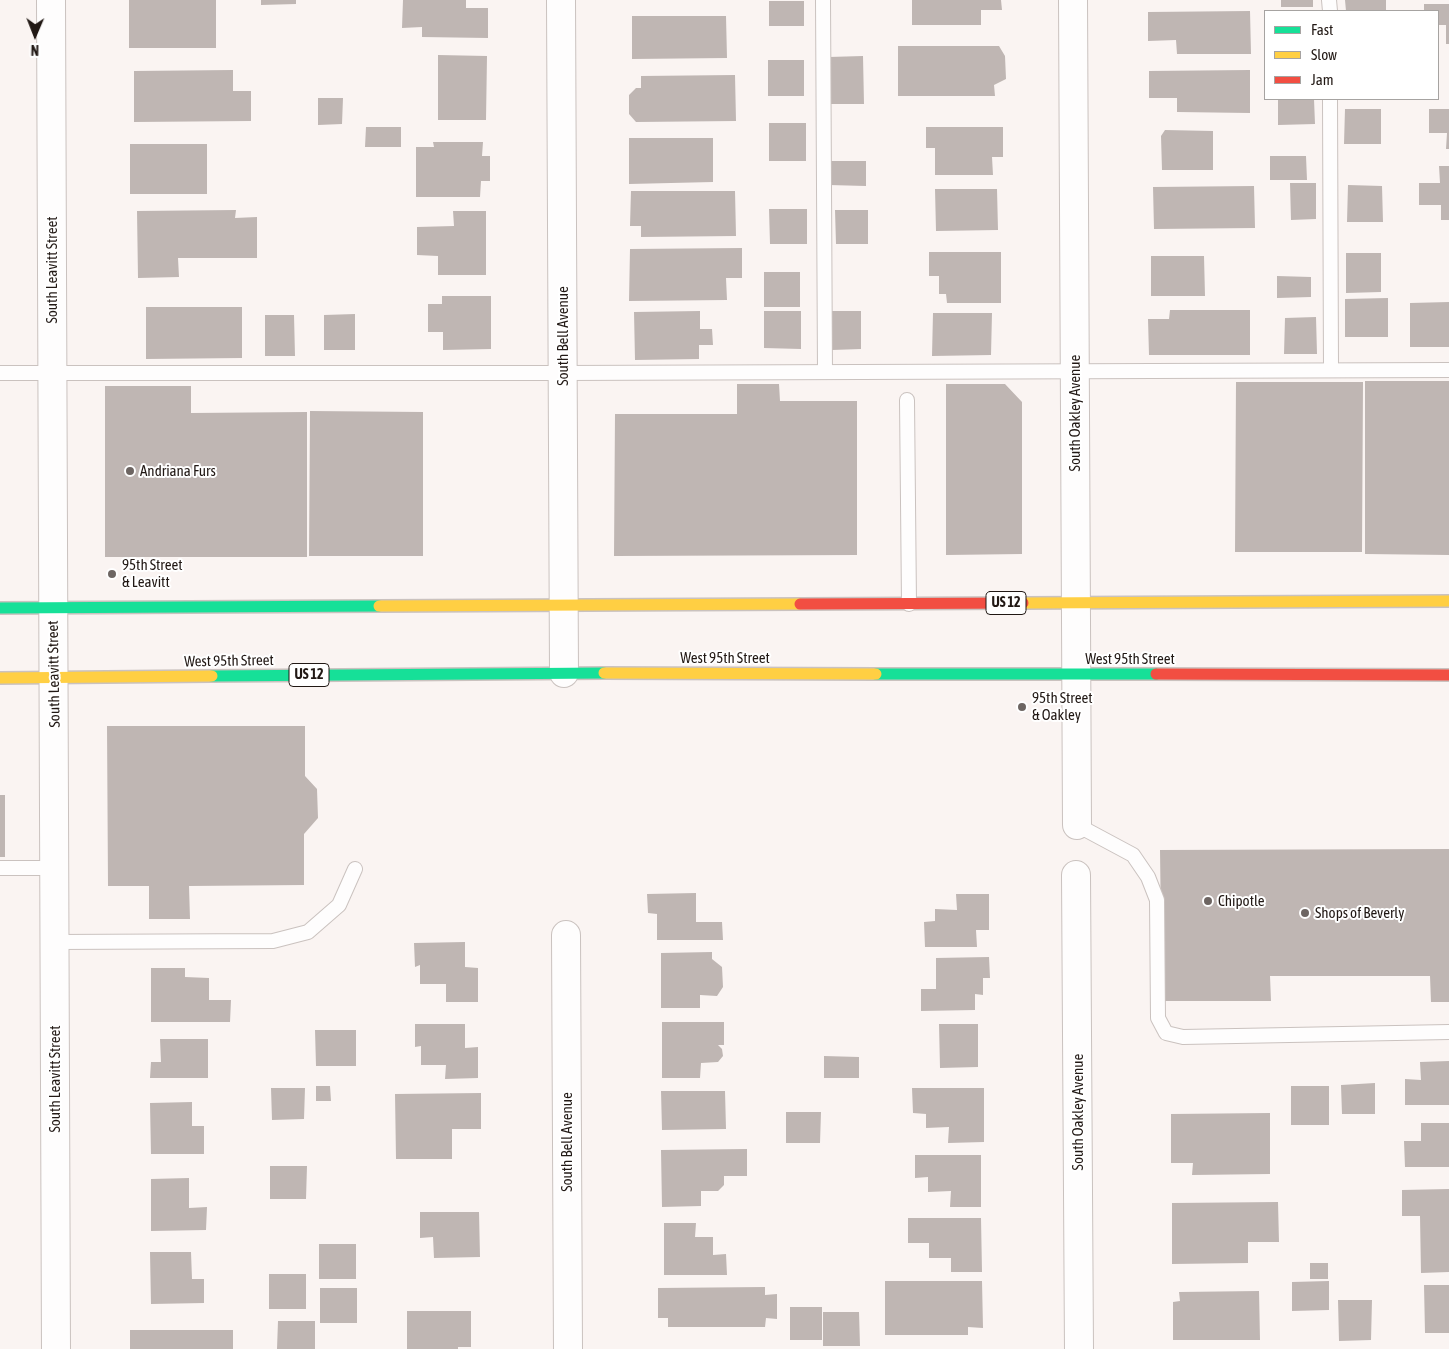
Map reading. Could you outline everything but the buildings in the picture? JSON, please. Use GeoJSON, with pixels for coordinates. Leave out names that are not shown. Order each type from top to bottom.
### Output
{"type":"FeatureCollection","features":[{"type":"Feature","properties":{"kind":"main road","name":"US 12"},"geometry":{"type":"LineString","coordinates":[[0,608],[1449,601]]}},
{"type":"Feature","properties":{"kind":"main road","name":"West 95th Street"},"geometry":{"type":"LineString","coordinates":[[0,678],[564,673],[1449,675]]}},
{"type":"Feature","properties":{"kind":"street","name":"South Leavitt Street"},"geometry":{"type":"LineString","coordinates":[[51,0],[56,1349]]}},
{"type":"Feature","properties":{"kind":"street","name":"South Bell Avenue"},"geometry":{"type":"LineString","coordinates":[[561,0],[564,673]]}},
{"type":"Feature","properties":{"kind":"street","name":"South Oakley Avenue"},"geometry":{"type":"LineString","coordinates":[[1073,0],[1077,825]]}},
{"type":"Feature","properties":{"kind":"street","name":"South Oakley Avenue"},"geometry":{"type":"LineString","coordinates":[[1076,874],[1079,1349]]}},
{"type":"Feature","properties":{"kind":"street","name":"South Bell Avenue"},"geometry":{"type":"LineString","coordinates":[[566,935],[568,1349]]}},
{"type":"Feature","properties":{"kind":"lane"},"geometry":{"type":"LineString","coordinates":[[823,0],[824,372]]}},
{"type":"Feature","properties":{"kind":"lane"},"geometry":{"type":"LineString","coordinates":[[1330,100],[1331,370]]}},
{"type":"Feature","properties":{"kind":"lane"},"geometry":{"type":"LineString","coordinates":[[0,372],[563,373],[1449,370]]}},
{"type":"Feature","properties":{"kind":"lane"},"geometry":{"type":"LineString","coordinates":[[907,400],[909,604]]}},
{"type":"Feature","properties":{"kind":"lane"},"geometry":{"type":"LineString","coordinates":[[1077,825],[1133,855],[1148,877],[1157,900],[1158,1018],[1166,1033],[1183,1036],[1449,1032]]}},
{"type":"Feature","properties":{"kind":"lane"},"geometry":{"type":"LineString","coordinates":[[0,868],[55,868]]}},
{"type":"Feature","properties":{"kind":"lane"},"geometry":{"type":"LineString","coordinates":[[55,942],[273,941],[308,932],[339,905],[355,869]]}},
{"type":"Feature","properties":{"kind":"traffic: fast"},"geometry":{"type":"LineString","coordinates":[[0,608],[379,606]]}},
{"type":"Feature","properties":{"kind":"traffic: fast"},"geometry":{"type":"LineString","coordinates":[[212,676],[604,673]]}},
{"type":"Feature","properties":{"kind":"traffic: fast"},"geometry":{"type":"LineString","coordinates":[[876,674],[1156,674]]}},
{"type":"Feature","properties":{"kind":"traffic: slow"},"geometry":{"type":"LineString","coordinates":[[1023,603],[1449,601]]}},
{"type":"Feature","properties":{"kind":"traffic: slow"},"geometry":{"type":"LineString","coordinates":[[379,606],[800,604]]}},
{"type":"Feature","properties":{"kind":"traffic: slow"},"geometry":{"type":"LineString","coordinates":[[604,673],[876,674]]}},
{"type":"Feature","properties":{"kind":"traffic: slow"},"geometry":{"type":"LineString","coordinates":[[0,678],[212,676]]}},
{"type":"Feature","properties":{"kind":"traffic: jam"},"geometry":{"type":"LineString","coordinates":[[800,604],[1023,603]]}},
{"type":"Feature","properties":{"kind":"traffic: jam"},"geometry":{"type":"LineString","coordinates":[[1156,674],[1449,675]]}},
{"type":"Feature","properties":{"kind":"place","name":"Andriana Furs"},"geometry":{"type":"Point","coordinates":[130,471]}},
{"type":"Feature","properties":{"kind":"place","name":"95th Street & Leavitt"},"geometry":{"type":"Point","coordinates":[112,574]}},
{"type":"Feature","properties":{"kind":"place","name":"95th Street & Oakley"},"geometry":{"type":"Point","coordinates":[1022,707]}},
{"type":"Feature","properties":{"kind":"place","name":"Chipotle"},"geometry":{"type":"Point","coordinates":[1208,901]}},
{"type":"Feature","properties":{"kind":"place","name":"Shops of Beverly"},"geometry":{"type":"Point","coordinates":[1305,913]}}]}
